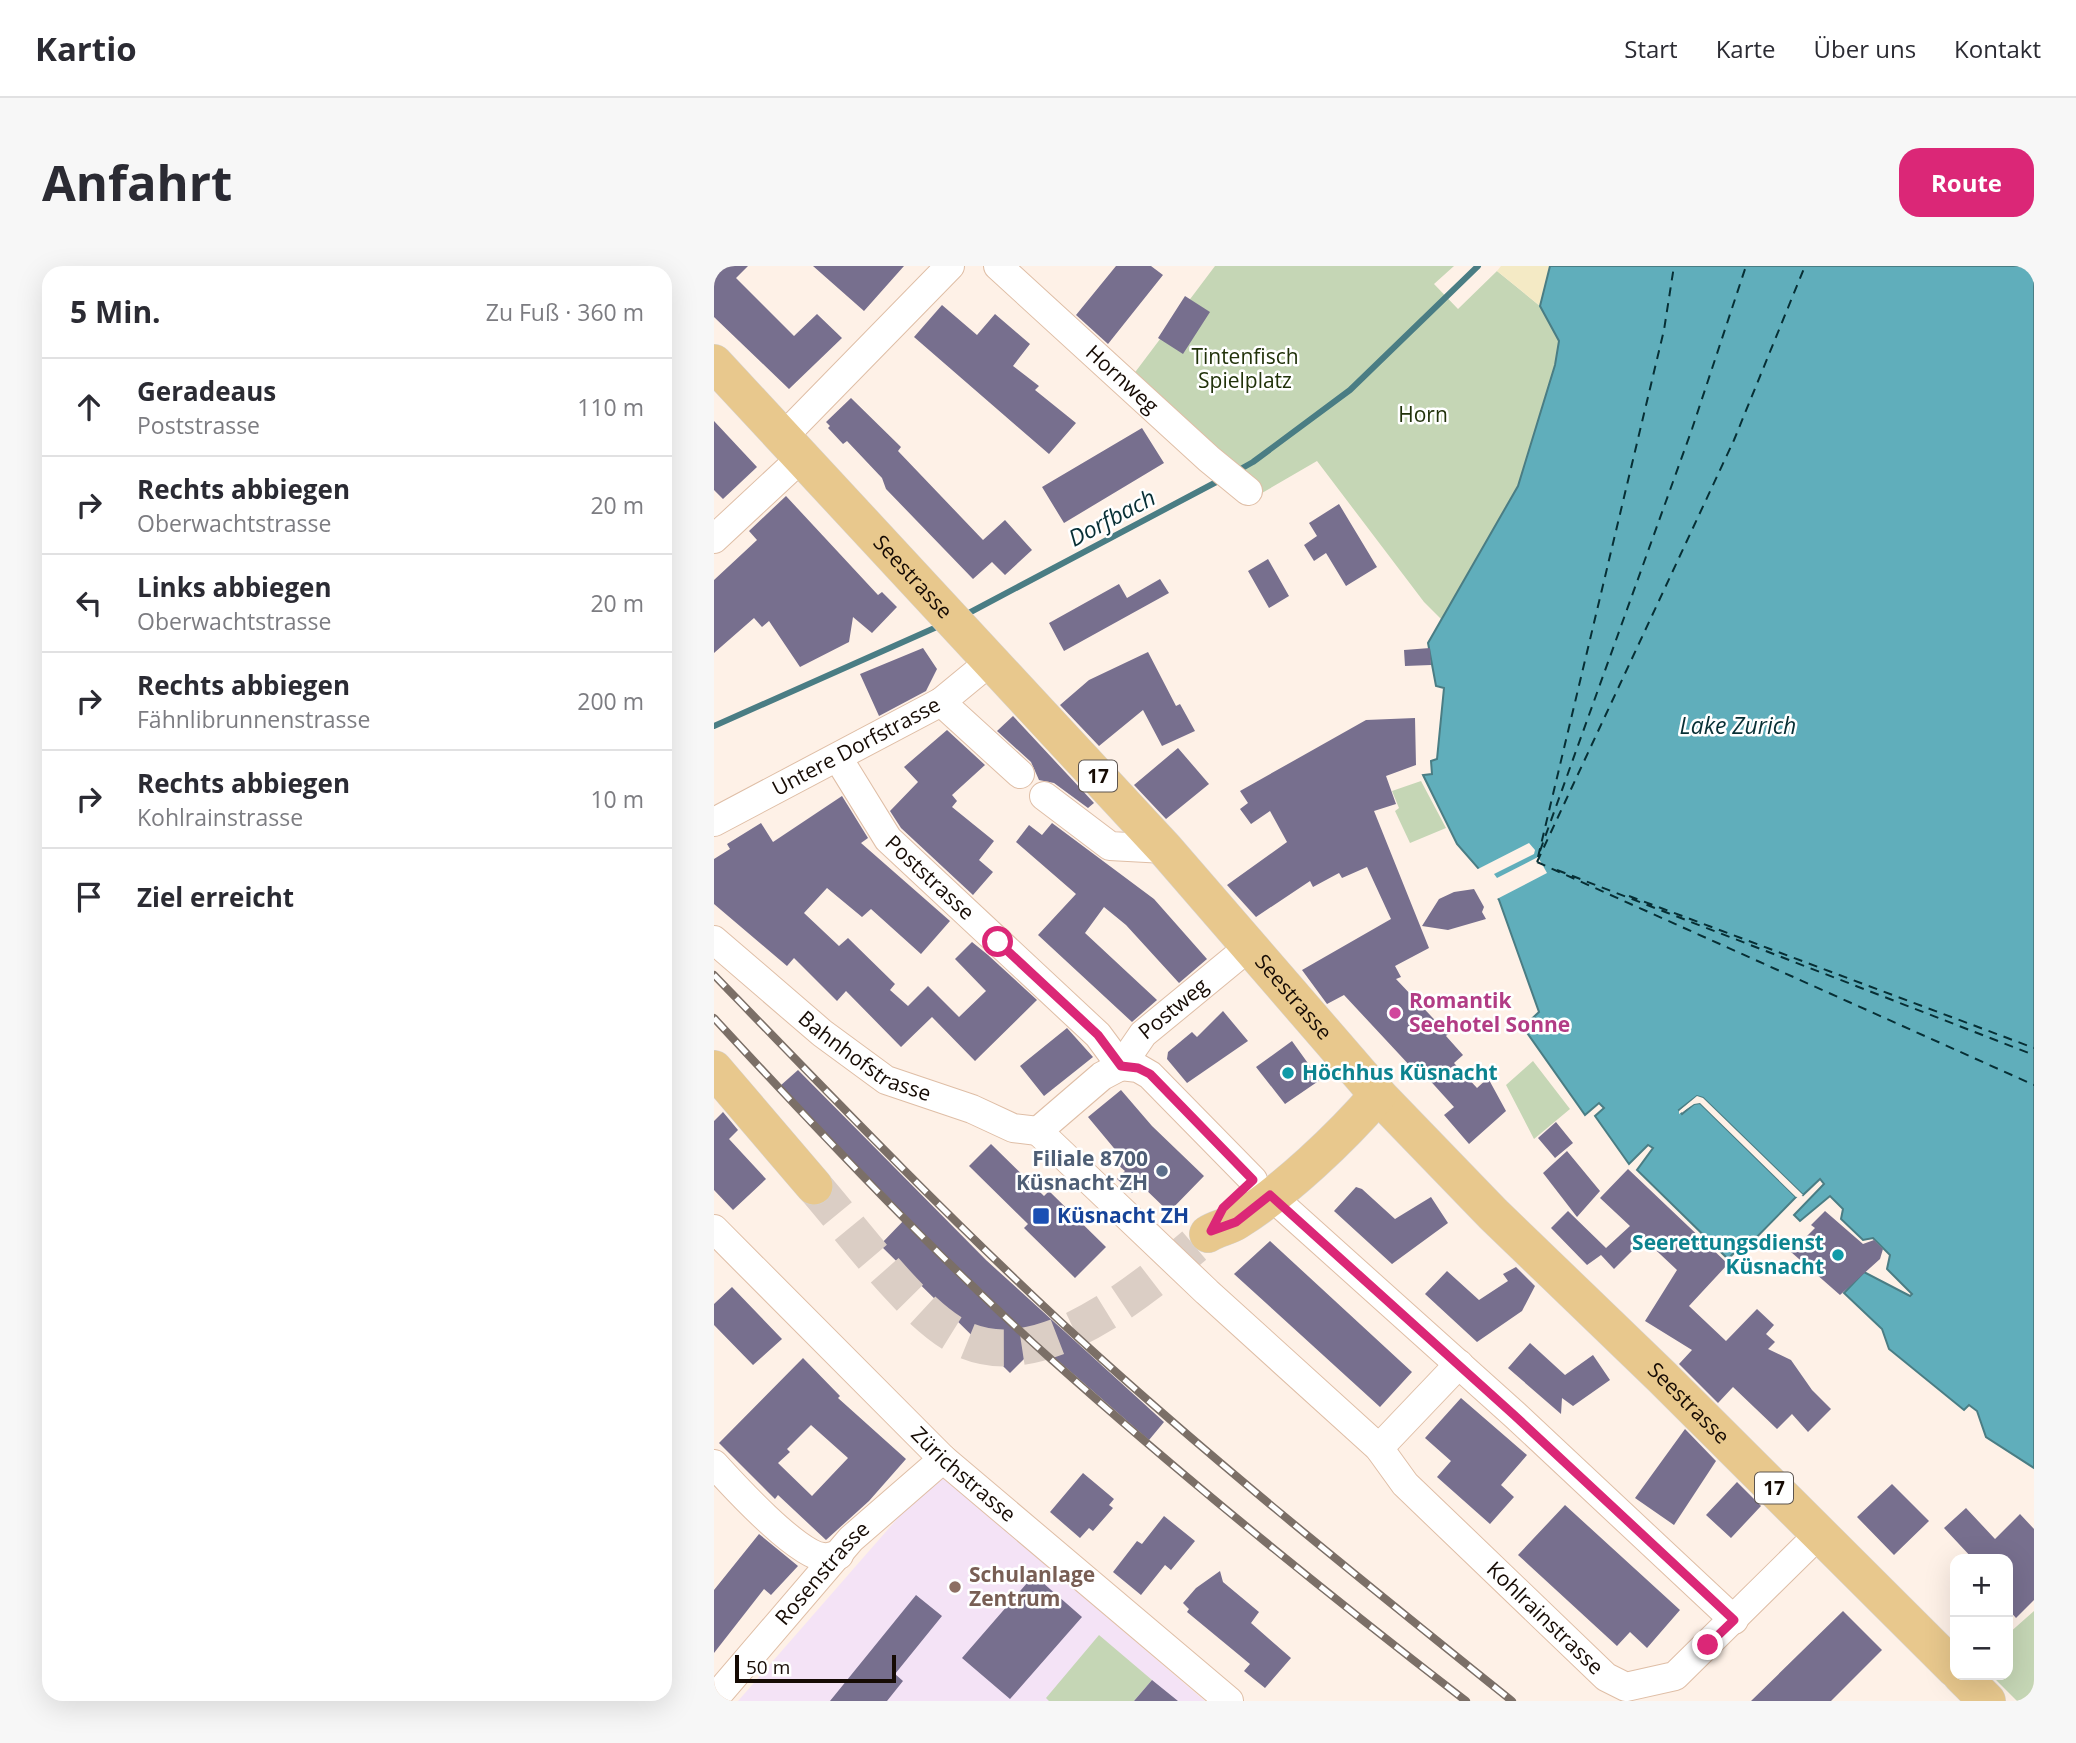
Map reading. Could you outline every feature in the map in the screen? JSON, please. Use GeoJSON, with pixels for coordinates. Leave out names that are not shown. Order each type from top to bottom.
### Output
{"type":"FeatureCollection","features":[{"type":"Feature","properties":{"kind":"main road","name":"Seestrasse"},"geometry":{"type":"LineString","coordinates":[[714,363],[1165,849],[1378,1095],[1493,1214],[1820,1533],[1950,1664]]}},
{"type":"Feature","properties":{"kind":"main road"},"geometry":{"type":"LineString","coordinates":[[714,1069],[814,1186]]}},
{"type":"Feature","properties":{"kind":"main road"},"geometry":{"type":"LineString","coordinates":[[1210,1233],[1223,1208],[1262,1188],[1328,1115],[1378,1095]]}},
{"type":"Feature","properties":{"kind":"main road"},"geometry":{"type":"LineString","coordinates":[[1966,1680],[1987,1701]]}},
{"type":"Feature","properties":{"kind":"street"},"geometry":{"type":"LineString","coordinates":[[714,539],[950,266]]}},
{"type":"Feature","properties":{"kind":"street","name":"Hornweg"},"geometry":{"type":"LineString","coordinates":[[998,266],[1209,459],[1248,491]]}},
{"type":"Feature","properties":{"kind":"street","name":"Untere Dorfstrasse"},"geometry":{"type":"LineString","coordinates":[[714,822],[941,702],[983,652]]}},
{"type":"Feature","properties":{"kind":"street"},"geometry":{"type":"LineString","coordinates":[[941,702],[1020,774]]}},
{"type":"Feature","properties":{"kind":"street","name":"Poststrasse"},"geometry":{"type":"LineString","coordinates":[[838,758],[888,839],[1098,1035],[1121,1066]]}},
{"type":"Feature","properties":{"kind":"street"},"geometry":{"type":"LineString","coordinates":[[1044,796],[1110,846],[1165,849]]}},
{"type":"Feature","properties":{"kind":"street","name":"Bahnhofstrasse"},"geometry":{"type":"LineString","coordinates":[[714,940],[821,1032],[886,1080],[972,1109],[1013,1128],[1038,1131]]}},
{"type":"Feature","properties":{"kind":"street","name":"Postweg"},"geometry":{"type":"LineString","coordinates":[[1038,1131],[1102,1076],[1121,1066],[1143,1034],[1250,946]]}},
{"type":"Feature","properties":{"kind":"street"},"geometry":{"type":"LineString","coordinates":[[1121,1066],[1138,1068],[1150,1074],[1262,1188],[1459,1364],[1734,1620]]}},
{"type":"Feature","properties":{"kind":"street","name":"Kohlrainstrasse"},"geometry":{"type":"LineString","coordinates":[[1038,1131],[1207,1292],[1379,1448],[1405,1484],[1606,1677],[1626,1687],[1675,1676],[1820,1533]]}},
{"type":"Feature","properties":{"kind":"street","name":"Zürichstrasse"},"geometry":{"type":"LineString","coordinates":[[714,1229],[943,1459],[1229,1701]]}},
{"type":"Feature","properties":{"kind":"street"},"geometry":{"type":"LineString","coordinates":[[1379,1448],[1459,1364]]}},
{"type":"Feature","properties":{"kind":"street","name":"Rosenstrasse"},"geometry":{"type":"LineString","coordinates":[[714,1699],[851,1539],[943,1459]]}},
{"type":"Feature","properties":{"kind":"street"},"geometry":{"type":"LineString","coordinates":[[714,1464],[764,1515],[809,1553],[823,1557],[839,1555]]}},
{"type":"Feature","properties":{"kind":"shaded area","name":"Schulanlage Zentrum"},"geometry":{"type":"Polygon","coordinates":[[[938,1472],[1205,1701],[738,1701],[938,1472]]]}},
{"type":"Feature","properties":{"kind":"green space","name":"Horn"},"geometry":{"type":"Polygon","coordinates":[[[1215,266],[1454,266],[1434,284],[1458,309],[1497,271],[1540,306],[1559,341],[1555,365],[1518,486],[1442,620],[1424,602],[1317,461],[1255,497],[1127,383],[1215,266]]]}},
{"type":"Feature","properties":{"kind":"green space"},"geometry":{"type":"Polygon","coordinates":[[[1421,781],[1446,828],[1410,843],[1395,811],[1399,808],[1392,791],[1421,781]]]}},
{"type":"Feature","properties":{"kind":"green space"},"geometry":{"type":"Polygon","coordinates":[[[1533,1061],[1570,1109],[1534,1139],[1506,1085],[1533,1061]]]}},
{"type":"Feature","properties":{"kind":"green space"},"geometry":{"type":"Polygon","coordinates":[[[2034,1611],[2034,1701],[2017,1701],[1996,1680],[2013,1680],[2013,1630],[2034,1611]]]}},
{"type":"Feature","properties":{"kind":"green space"},"geometry":{"type":"Polygon","coordinates":[[[1099,1635],[1152,1680],[1134,1701],[1049,1701],[1046,1698],[1099,1635]]]}},
{"type":"Feature","properties":{"kind":"sand"},"geometry":{"type":"Polygon","coordinates":[[[1501,266],[1550,266],[1540,306],[1497,271],[1501,266]]]}},
{"type":"Feature","properties":{"kind":"water","name":"Lake Zurich"},"geometry":{"type":"Polygon","coordinates":[[[1550,266],[2034,266],[2034,1468],[1986,1437],[1977,1411],[1969,1405],[1964,1410],[1889,1349],[1882,1329],[1844,1293],[1864,1272],[1910,1296],[1912,1294],[1887,1269],[1890,1255],[1873,1238],[1863,1240],[1841,1219],[1843,1209],[1830,1196],[1800,1221],[1794,1215],[1824,1184],[1820,1179],[1803,1195],[1703,1098],[1697,1096],[1679,1110],[1682,1114],[1694,1104],[1700,1103],[1796,1197],[1749,1245],[1745,1242],[1728,1259],[1637,1170],[1653,1148],[1648,1145],[1629,1164],[1595,1116],[1604,1108],[1599,1103],[1585,1115],[1523,1027],[1539,1012],[1499,900],[1479,869],[1457,844],[1423,775],[1432,774],[1431,761],[1437,759],[1444,688],[1436,686],[1428,643],[1518,486],[1555,365],[1559,341],[1540,306],[1550,266]]]}},
{"type":"Feature","properties":{"kind":"pier"},"geometry":{"type":"Polygon","coordinates":[[[1529,843],[1535,850],[1534,854],[1494,874],[1497,878],[1538,857],[1547,873],[1495,900],[1476,870],[1529,843]]]}},
{"type":"Feature","properties":{"kind":"pier"},"geometry":{"type":"Polygon","coordinates":[[[1697,1096],[1703,1098],[1803,1195],[1796,1197],[1700,1103],[1679,1114],[1679,1111],[1697,1096]]]}},
{"type":"Feature","properties":{"kind":"building"},"geometry":{"type":"Polygon","coordinates":[[[714,266],[748,266],[736,278],[794,336],[817,314],[842,338],[789,389],[714,317],[714,266]]]}},
{"type":"Feature","properties":{"kind":"building"},"geometry":{"type":"Polygon","coordinates":[[[813,266],[904,266],[864,311],[813,266]]]}},
{"type":"Feature","properties":{"kind":"building"},"geometry":{"type":"Polygon","coordinates":[[[1116,266],[1151,266],[1163,275],[1108,344],[1076,315],[1116,266]]]}},
{"type":"Feature","properties":{"kind":"building"},"geometry":{"type":"Polygon","coordinates":[[[1185,296],[1210,312],[1183,354],[1158,338],[1185,296]]]}},
{"type":"Feature","properties":{"kind":"building"},"geometry":{"type":"Polygon","coordinates":[[[942,305],[977,335],[995,314],[1030,344],[1013,366],[1039,386],[1035,390],[1076,423],[1049,454],[914,337],[942,305]]]}},
{"type":"Feature","properties":{"kind":"building"},"geometry":{"type":"Polygon","coordinates":[[[851,398],[901,447],[898,451],[983,540],[1005,520],[1032,550],[1005,575],[992,562],[973,579],[886,489],[882,478],[847,441],[843,444],[828,428],[830,426],[826,422],[851,398]]]}},
{"type":"Feature","properties":{"kind":"building"},"geometry":{"type":"Polygon","coordinates":[[[714,421],[757,467],[723,499],[714,490],[714,421]]]}},
{"type":"Feature","properties":{"kind":"building"},"geometry":{"type":"Polygon","coordinates":[[[1142,428],[1164,463],[1064,523],[1042,487],[1142,428]]]}},
{"type":"Feature","properties":{"kind":"building"},"geometry":{"type":"Polygon","coordinates":[[[786,496],[878,595],[882,592],[897,607],[872,633],[853,617],[849,642],[800,667],[769,621],[762,627],[754,618],[714,653],[714,580],[757,540],[749,531],[786,496]]]}},
{"type":"Feature","properties":{"kind":"building"},"geometry":{"type":"Polygon","coordinates":[[[1339,504],[1377,567],[1346,586],[1326,553],[1314,561],[1304,545],[1317,536],[1309,523],[1339,504]]]}},
{"type":"Feature","properties":{"kind":"building"},"geometry":{"type":"Polygon","coordinates":[[[1268,559],[1289,596],[1269,608],[1248,571],[1268,559]]]}},
{"type":"Feature","properties":{"kind":"building"},"geometry":{"type":"Polygon","coordinates":[[[1160,579],[1169,593],[1064,651],[1049,623],[1119,584],[1127,598],[1160,579]]]}},
{"type":"Feature","properties":{"kind":"building"},"geometry":{"type":"Polygon","coordinates":[[[923,648],[937,669],[926,691],[879,716],[860,674],[923,648]]]}},
{"type":"Feature","properties":{"kind":"building"},"geometry":{"type":"Polygon","coordinates":[[[1430,648],[1431,665],[1405,666],[1404,650],[1430,648]]]}},
{"type":"Feature","properties":{"kind":"building"},"geometry":{"type":"Polygon","coordinates":[[[1148,652],[1176,706],[1180,704],[1195,731],[1162,746],[1143,710],[1099,746],[1060,705],[1089,680],[1148,652]]]}},
{"type":"Feature","properties":{"kind":"building"},"geometry":{"type":"Polygon","coordinates":[[[1013,716],[1094,803],[1088,808],[1054,783],[1039,780],[1031,762],[997,731],[1013,716]]]}},
{"type":"Feature","properties":{"kind":"building"},"geometry":{"type":"Polygon","coordinates":[[[1415,718],[1416,765],[1386,776],[1396,804],[1374,811],[1429,948],[1395,966],[1401,977],[1396,979],[1448,1034],[1446,1036],[1463,1055],[1454,1063],[1477,1088],[1488,1078],[1506,1111],[1469,1144],[1444,1115],[1454,1107],[1425,1075],[1422,1078],[1344,995],[1327,1004],[1302,970],[1391,919],[1367,867],[1342,878],[1339,873],[1313,887],[1310,881],[1256,917],[1227,885],[1287,842],[1270,811],[1251,824],[1240,809],[1248,803],[1240,791],[1366,720],[1415,718]]]}},
{"type":"Feature","properties":{"kind":"building"},"geometry":{"type":"Polygon","coordinates":[[[947,730],[985,765],[952,795],[957,801],[952,807],[994,841],[979,860],[993,872],[973,895],[901,828],[890,811],[918,782],[904,767],[947,730]]]}},
{"type":"Feature","properties":{"kind":"building"},"geometry":{"type":"Polygon","coordinates":[[[1178,748],[1209,784],[1166,819],[1134,785],[1178,748]]]}},
{"type":"Feature","properties":{"kind":"building"},"geometry":{"type":"Polygon","coordinates":[[[842,796],[868,838],[861,843],[950,921],[921,954],[871,909],[862,917],[827,888],[804,913],[839,946],[848,938],[895,984],[890,990],[908,1006],[928,986],[959,1017],[986,991],[955,959],[972,942],[988,955],[1037,1000],[975,1061],[932,1017],[901,1047],[846,991],[837,1001],[794,958],[787,966],[714,904],[714,859],[730,849],[727,844],[761,823],[773,842],[842,796]]]}},
{"type":"Feature","properties":{"kind":"building"},"geometry":{"type":"Polygon","coordinates":[[[1052,823],[1154,899],[1207,959],[1179,983],[1126,925],[1104,907],[1085,933],[1157,1000],[1132,1022],[1038,935],[1076,894],[1016,842],[1029,825],[1042,835],[1052,823]]]}},
{"type":"Feature","properties":{"kind":"building"},"geometry":{"type":"Polygon","coordinates":[[[1474,889],[1484,907],[1482,912],[1486,919],[1448,930],[1422,926],[1439,899],[1454,892],[1474,889]]]}},
{"type":"Feature","properties":{"kind":"building"},"geometry":{"type":"Polygon","coordinates":[[[1223,1011],[1248,1041],[1187,1083],[1167,1059],[1168,1052],[1192,1032],[1197,1037],[1223,1011]]]}},
{"type":"Feature","properties":{"kind":"building"},"geometry":{"type":"Polygon","coordinates":[[[1067,1028],[1093,1057],[1044,1096],[1020,1066],[1067,1028]]]}},
{"type":"Feature","properties":{"kind":"building","name":"Höchhus Küsnacht"},"geometry":{"type":"Polygon","coordinates":[[[1292,1041],[1320,1080],[1285,1104],[1256,1067],[1292,1041]]]}},
{"type":"Feature","properties":{"kind":"building"},"geometry":{"type":"Polygon","coordinates":[[[798,1070],[986,1260],[1164,1422],[1149,1440],[1039,1344],[1010,1373],[880,1245],[907,1217],[780,1086],[798,1070]]]}},
{"type":"Feature","properties":{"kind":"building"},"geometry":{"type":"Polygon","coordinates":[[[1121,1090],[1152,1126],[1204,1176],[1169,1212],[1140,1184],[1132,1193],[1117,1179],[1125,1171],[1118,1165],[1123,1159],[1088,1117],[1121,1090]]]}},
{"type":"Feature","properties":{"kind":"building"},"geometry":{"type":"Polygon","coordinates":[[[723,1112],[738,1130],[729,1139],[766,1179],[733,1210],[714,1190],[714,1121],[723,1112]]]}},
{"type":"Feature","properties":{"kind":"building"},"geometry":{"type":"Polygon","coordinates":[[[1556,1122],[1573,1143],[1555,1158],[1538,1138],[1556,1122]]]}},
{"type":"Feature","properties":{"kind":"building"},"geometry":{"type":"Polygon","coordinates":[[[991,1144],[1044,1196],[1049,1191],[1106,1247],[1075,1278],[1024,1228],[1028,1224],[969,1166],[991,1144]]]}},
{"type":"Feature","properties":{"kind":"building"},"geometry":{"type":"Polygon","coordinates":[[[1567,1151],[1600,1191],[1577,1217],[1543,1173],[1567,1151]]]}},
{"type":"Feature","properties":{"kind":"building"},"geometry":{"type":"Polygon","coordinates":[[[1628,1169],[1728,1264],[1689,1306],[1726,1341],[1757,1309],[1774,1325],[1766,1334],[1775,1342],[1768,1349],[1791,1360],[1812,1390],[1831,1409],[1808,1432],[1792,1414],[1777,1429],[1733,1387],[1718,1403],[1679,1364],[1692,1350],[1645,1321],[1677,1270],[1644,1239],[1614,1269],[1601,1255],[1587,1265],[1551,1228],[1568,1211],[1606,1248],[1630,1226],[1600,1198],[1628,1169]]]}},
{"type":"Feature","properties":{"kind":"building"},"geometry":{"type":"Polygon","coordinates":[[[1356,1187],[1362,1189],[1395,1219],[1431,1197],[1448,1223],[1392,1264],[1334,1211],[1356,1187]]]}},
{"type":"Feature","properties":{"kind":"building","name":"Seerettungsdienst Küsnacht"},"geometry":{"type":"Polygon","coordinates":[[[1825,1211],[1863,1244],[1874,1240],[1883,1249],[1880,1259],[1840,1295],[1791,1252],[1815,1228],[1811,1225],[1825,1211]]]}},
{"type":"Feature","properties":{"kind":"building"},"geometry":{"type":"Polygon","coordinates":[[[1270,1241],[1412,1372],[1380,1407],[1234,1274],[1270,1241]]]}},
{"type":"Feature","properties":{"kind":"building"},"geometry":{"type":"Polygon","coordinates":[[[1516,1267],[1535,1286],[1522,1311],[1477,1342],[1425,1294],[1447,1271],[1479,1300],[1508,1281],[1503,1274],[1516,1267]]]}},
{"type":"Feature","properties":{"kind":"building"},"geometry":{"type":"Polygon","coordinates":[[[732,1287],[782,1339],[753,1365],[714,1325],[714,1304],[732,1287]]]}},
{"type":"Feature","properties":{"kind":"building"},"geometry":{"type":"Polygon","coordinates":[[[1530,1343],[1565,1375],[1593,1355],[1610,1380],[1573,1406],[1562,1398],[1561,1414],[1508,1368],[1530,1343]]]}},
{"type":"Feature","properties":{"kind":"building"},"geometry":{"type":"Polygon","coordinates":[[[803,1358],[840,1396],[838,1398],[906,1459],[869,1501],[826,1540],[778,1495],[775,1499],[719,1443],[803,1358]],[[811,1425],[787,1449],[790,1452],[778,1463],[812,1496],[848,1458],[811,1425]]]}},
{"type":"Feature","properties":{"kind":"building"},"geometry":{"type":"Polygon","coordinates":[[[1461,1398],[1527,1455],[1501,1485],[1514,1497],[1490,1524],[1437,1477],[1451,1461],[1425,1438],[1461,1398]]]}},
{"type":"Feature","properties":{"kind":"building"},"geometry":{"type":"Polygon","coordinates":[[[1685,1429],[1716,1461],[1674,1525],[1635,1498],[1685,1429]]]}},
{"type":"Feature","properties":{"kind":"building"},"geometry":{"type":"Polygon","coordinates":[[[1083,1473],[1114,1499],[1109,1505],[1113,1508],[1093,1531],[1089,1528],[1080,1538],[1050,1512],[1083,1473]]]}},
{"type":"Feature","properties":{"kind":"building"},"geometry":{"type":"Polygon","coordinates":[[[1737,1482],[1761,1506],[1731,1538],[1706,1515],[1737,1482]]]}},
{"type":"Feature","properties":{"kind":"building"},"geometry":{"type":"Polygon","coordinates":[[[1892,1484],[1929,1521],[1894,1555],[1857,1517],[1892,1484]]]}},
{"type":"Feature","properties":{"kind":"building"},"geometry":{"type":"Polygon","coordinates":[[[1565,1505],[1680,1610],[1647,1648],[1630,1632],[1617,1646],[1518,1555],[1565,1505]]]}},
{"type":"Feature","properties":{"kind":"building"},"geometry":{"type":"Polygon","coordinates":[[[1966,1508],[1995,1539],[2020,1514],[2034,1529],[2034,1600],[2016,1618],[2013,1615],[2013,1554],[1968,1554],[1944,1528],[1966,1508]]]}},
{"type":"Feature","properties":{"kind":"building"},"geometry":{"type":"Polygon","coordinates":[[[1164,1516],[1195,1541],[1171,1570],[1165,1565],[1141,1595],[1113,1572],[1137,1541],[1142,1544],[1164,1516]]]}},
{"type":"Feature","properties":{"kind":"building"},"geometry":{"type":"Polygon","coordinates":[[[759,1534],[798,1566],[771,1595],[764,1589],[714,1653],[714,1590],[759,1534]]]}},
{"type":"Feature","properties":{"kind":"building"},"geometry":{"type":"Polygon","coordinates":[[[1220,1571],[1223,1582],[1259,1612],[1251,1623],[1291,1658],[1265,1688],[1244,1671],[1250,1664],[1187,1612],[1189,1609],[1183,1603],[1196,1588],[1220,1571]]]}},
{"type":"Feature","properties":{"kind":"building"},"geometry":{"type":"Polygon","coordinates":[[[1034,1575],[1082,1617],[1010,1699],[962,1658],[1034,1575]]]}},
{"type":"Feature","properties":{"kind":"building"},"geometry":{"type":"Polygon","coordinates":[[[916,1595],[942,1616],[895,1674],[903,1681],[887,1701],[830,1701],[916,1595]]]}},
{"type":"Feature","properties":{"kind":"building"},"geometry":{"type":"Polygon","coordinates":[[[1843,1611],[1882,1650],[1831,1701],[1751,1701],[1843,1611]]]}},
{"type":"Feature","properties":{"kind":"building"},"geometry":{"type":"Polygon","coordinates":[[[1152,1680],[1178,1701],[1134,1701],[1152,1680]]]}},
{"type":"Feature","properties":{"kind":"waterway","name":"Dorfbach"},"geometry":{"type":"LineString","coordinates":[[1237,471],[1350,390],[1478,266]]}},
{"type":"Feature","properties":{"kind":"waterway","name":"Dorfbach"},"geometry":{"type":"LineString","coordinates":[[965,615],[1222,479]]}},
{"type":"Feature","properties":{"kind":"waterway","name":"Dorfbach"},"geometry":{"type":"LineString","coordinates":[[714,726],[939,626]]}},
{"type":"Feature","properties":{"kind":"ferry route"},"geometry":{"type":"LineString","coordinates":[[1538,857],[1664,330],[1674,266]]}},
{"type":"Feature","properties":{"kind":"ferry route"},"geometry":{"type":"LineString","coordinates":[[1540,851],[1692,429],[1746,266]]}},
{"type":"Feature","properties":{"kind":"ferry route"},"geometry":{"type":"LineString","coordinates":[[1537,862],[1734,440],[1805,266]]}},
{"type":"Feature","properties":{"kind":"ferry route"},"geometry":{"type":"LineString","coordinates":[[1537,862],[2034,1085]]}},
{"type":"Feature","properties":{"kind":"ferry route"},"geometry":{"type":"LineString","coordinates":[[1557,870],[2034,1055]]}},
{"type":"Feature","properties":{"kind":"ferry route"},"geometry":{"type":"LineString","coordinates":[[1629,896],[2034,1048]]}},
{"type":"Feature","properties":{"kind":"tunnel"},"geometry":{"type":"LineString","coordinates":[[814,1186],[920,1308],[957,1336],[989,1347],[1022,1346],[1056,1337],[1091,1321],[1155,1278],[1208,1234]]}},
{"type":"Feature","properties":{"kind":"railway"},"geometry":{"type":"LineString","coordinates":[[714,975],[937,1203],[1075,1335],[1236,1476],[1512,1701]]}},
{"type":"Feature","properties":{"kind":"railway"},"geometry":{"type":"LineString","coordinates":[[714,1018],[922,1236],[1053,1361],[1257,1535],[1466,1701]]}},
{"type":"Feature","properties":{"kind":"place","name":"Romantik Seehotel Sonne"},"geometry":{"type":"Point","coordinates":[1395,1013]}},
{"type":"Feature","properties":{"kind":"place","name":"Höchhus Küsnacht"},"geometry":{"type":"Point","coordinates":[1288,1073]}},
{"type":"Feature","properties":{"kind":"place","name":"Filiale 8700 Küsnacht ZH"},"geometry":{"type":"Point","coordinates":[1162,1171]}},
{"type":"Feature","properties":{"kind":"place","name":"Küsnacht ZH"},"geometry":{"type":"Point","coordinates":[1041,1216]}},
{"type":"Feature","properties":{"kind":"place","name":"Seerettungsdienst Küsnacht"},"geometry":{"type":"Point","coordinates":[1838,1255]}},
{"type":"Feature","properties":{"kind":"place","name":"Schulanlage Zentrum"},"geometry":{"type":"Point","coordinates":[955,1587]}},
{"type":"Feature","properties":{"kind":"route"},"geometry":{"type":"LineString","coordinates":[[998,942],[1098,1035],[1121,1066],[1138,1068],[1150,1074],[1253,1180],[1223,1208],[1211,1231],[1236,1222],[1270,1195],[1514,1415],[1734,1620],[1708,1645]]}},
{"type":"Feature","properties":{"kind":"park label","name":"Tintenfisch Spielplatz"},"geometry":{"type":"Point","coordinates":[1245,369]}}]}
